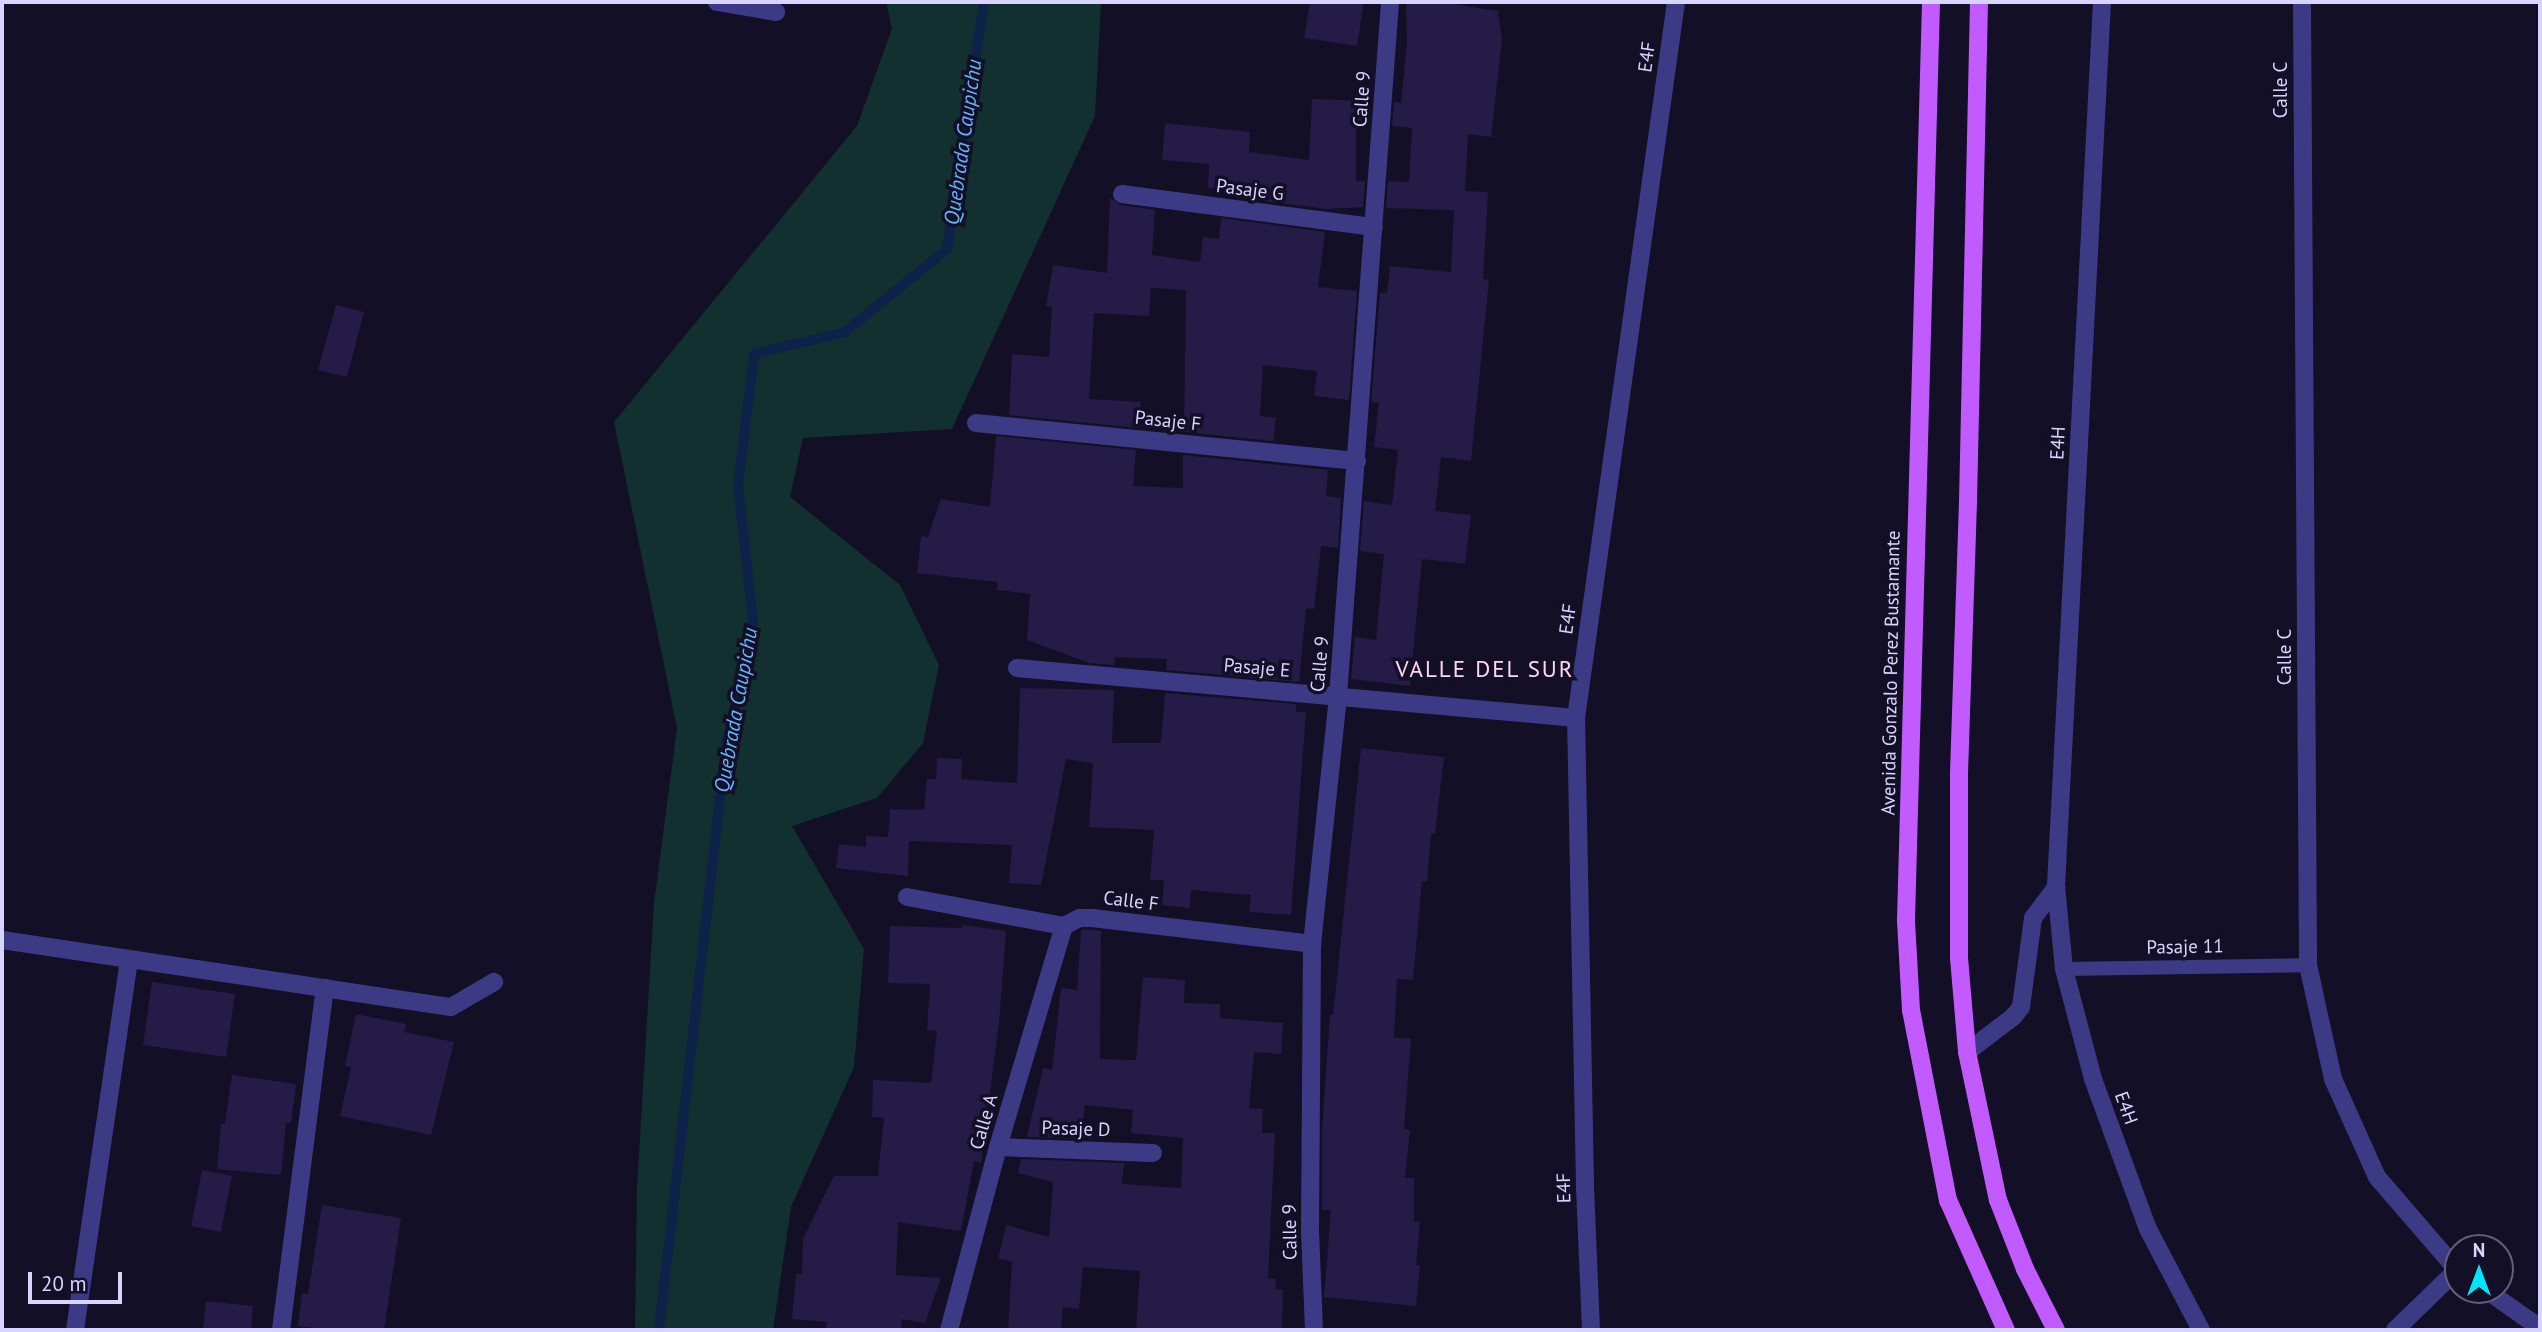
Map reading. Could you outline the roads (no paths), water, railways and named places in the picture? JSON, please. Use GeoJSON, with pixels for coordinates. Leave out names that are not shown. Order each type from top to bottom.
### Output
{"type":"FeatureCollection","features":[{"type":"Feature","properties":{"kind":"main road","name":"Avenida Gonzalo Perez Bustamante"},"geometry":{"type":"LineString","coordinates":[[1931,2],[1906,908],[1911,1010],[1948,1200],[2006,1330]]}},
{"type":"Feature","properties":{"kind":"main road"},"geometry":{"type":"LineString","coordinates":[[1979,2],[1959,774],[1959,958],[1967,1052],[1998,1200],[2025,1269],[2056,1330]]}},
{"type":"Feature","properties":{"kind":"street"},"geometry":{"type":"LineString","coordinates":[[717,2],[776,12]]}},
{"type":"Feature","properties":{"kind":"street","name":"Calle 9"},"geometry":{"type":"LineString","coordinates":[[1314,1330],[1310,1231],[1312,944],[1338,696],[1390,2]]}},
{"type":"Feature","properties":{"kind":"street","name":"E4F"},"geometry":{"type":"LineString","coordinates":[[1591,1330],[1584,1170],[1576,718],[1676,2]]}},
{"type":"Feature","properties":{"kind":"street","name":"E4H"},"geometry":{"type":"LineString","coordinates":[[2102,2],[2056,887],[2064,969],[2093,1079],[2148,1229],[2202,1330]]}},
{"type":"Feature","properties":{"kind":"street","name":"Calle C"},"geometry":{"type":"LineString","coordinates":[[2302,2],[2308,965],[2333,1079],[2377,1177],[2444,1255]]}},
{"type":"Feature","properties":{"kind":"street","name":"Pasaje G"},"geometry":{"type":"LineString","coordinates":[[1122,194],[1374,227]]}},
{"type":"Feature","properties":{"kind":"street","name":"Pasaje F"},"geometry":{"type":"LineString","coordinates":[[976,423],[1357,461]]}},
{"type":"Feature","properties":{"kind":"street","name":"Pasaje E"},"geometry":{"type":"LineString","coordinates":[[1017,668],[1576,718]]}},
{"type":"Feature","properties":{"kind":"street"},"geometry":{"type":"LineString","coordinates":[[1967,1052],[2013,1017],[2021,1006],[2033,918],[2056,887]]}},
{"type":"Feature","properties":{"kind":"street","name":"Calle F"},"geometry":{"type":"LineString","coordinates":[[907,897],[1064,926],[1080,918],[1091,918],[1312,944]]}},
{"type":"Feature","properties":{"kind":"street","name":"Calle A"},"geometry":{"type":"LineString","coordinates":[[949,1330],[998,1147],[1064,926]]}},
{"type":"Feature","properties":{"kind":"street"},"geometry":{"type":"LineString","coordinates":[[2,940],[451,1007],[494,982]]}},
{"type":"Feature","properties":{"kind":"street"},"geometry":{"type":"LineString","coordinates":[[75,1330],[129,959]]}},
{"type":"Feature","properties":{"kind":"street"},"geometry":{"type":"LineString","coordinates":[[281,1330],[325,988]]}},
{"type":"Feature","properties":{"kind":"street","name":"Pasaje D"},"geometry":{"type":"LineString","coordinates":[[998,1147],[1153,1153]]}},
{"type":"Feature","properties":{"kind":"street"},"geometry":{"type":"LineString","coordinates":[[2395,1330],[2444,1283]]}},
{"type":"Feature","properties":{"kind":"street"},"geometry":{"type":"LineString","coordinates":[[2506,1304],[2540,1328]]}},
{"type":"Feature","properties":{"kind":"lane","name":"Pasaje 11"},"geometry":{"type":"LineString","coordinates":[[2064,969],[2308,965]]}},
{"type":"Feature","properties":{"kind":"waterway","name":"Quebrada Caupichu"},"geometry":{"type":"LineString","coordinates":[[659,1330],[726,746],[753,621],[738,486],[754,354],[845,332],[947,249],[984,2]]}},
{"type":"Feature","properties":{"kind":"district","name":"VALLE DEL SUR"},"geometry":{"type":"Point","coordinates":[1485,669]}}]}
